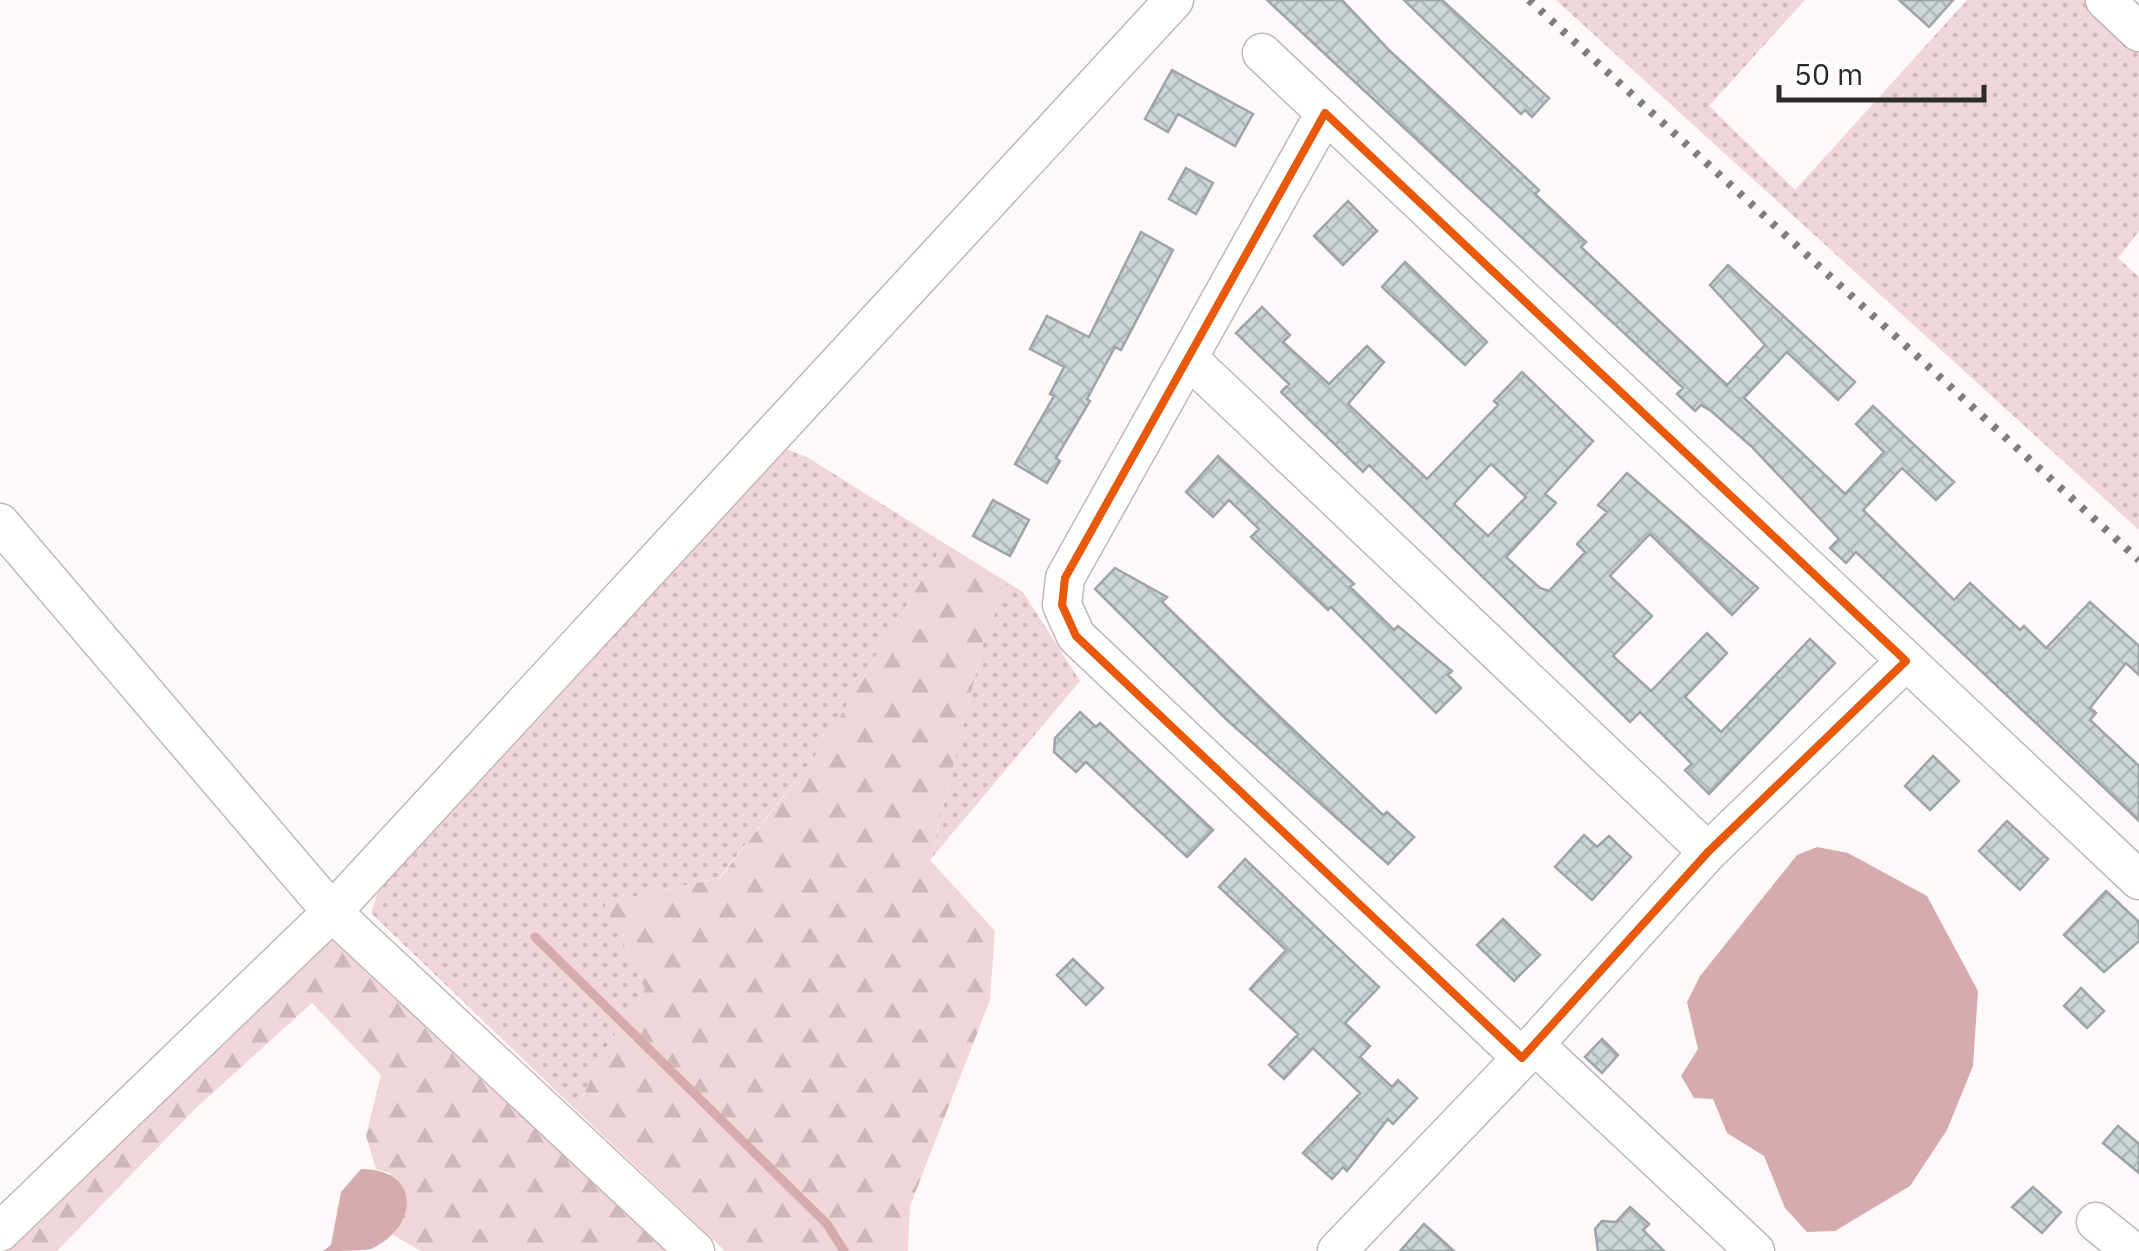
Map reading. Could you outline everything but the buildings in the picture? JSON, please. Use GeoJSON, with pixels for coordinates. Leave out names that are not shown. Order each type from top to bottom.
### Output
{"type":"FeatureCollection","features":[{"type":"Feature","properties":{"kind":"street"},"geometry":{"type":"LineString","coordinates":[[0,1232],[332,912],[1174,0]]}},
{"type":"Feature","properties":{"kind":"street"},"geometry":{"type":"LineString","coordinates":[[2104,0],[2139,32]]}},
{"type":"Feature","properties":{"kind":"street"},"geometry":{"type":"LineString","coordinates":[[1262,54],[2139,880]]}},
{"type":"Feature","properties":{"kind":"street"},"geometry":{"type":"LineString","coordinates":[[1325,113],[1065,578],[1062,605],[1076,636],[1528,1051],[1755,1251]]}},
{"type":"Feature","properties":{"kind":"street"},"geometry":{"type":"LineString","coordinates":[[1188,358],[1708,852]]}},
{"type":"Feature","properties":{"kind":"street"},"geometry":{"type":"LineString","coordinates":[[0,523],[332,912],[696,1251]]}},
{"type":"Feature","properties":{"kind":"street"},"geometry":{"type":"LineString","coordinates":[[1337,1251],[1528,1051],[1708,852],[1906,661]]}},
{"type":"Feature","properties":{"kind":"street"},"geometry":{"type":"LineString","coordinates":[[2096,1222],[2132,1251]]}},
{"type":"Feature","properties":{"kind":"highlighted area"},"geometry":{"type":"Polygon","coordinates":[[[1325,113],[1906,661],[1708,852],[1522,1058],[1076,636],[1062,605],[1065,578],[1325,113]]]}},
{"type":"Feature","properties":{"kind":"green space"},"geometry":{"type":"Polygon","coordinates":[[[1556,0],[1805,0],[1709,106],[1795,190],[1967,0],[2085,0],[2139,51],[2139,231],[2118,258],[2139,277],[2139,530],[1556,0]]]}},
{"type":"Feature","properties":{"kind":"green space"},"geometry":{"type":"Polygon","coordinates":[[[783,448],[807,457],[944,543],[821,748],[719,878],[605,903],[645,989],[600,1057],[577,1111],[371,913],[379,889],[783,448]]]}},
{"type":"Feature","properties":{"kind":"green space"},"geometry":{"type":"Polygon","coordinates":[[[944,543],[1007,582],[984,640],[930,860],[995,931],[990,1000],[910,1206],[908,1251],[725,1251],[577,1111],[600,1057],[645,989],[604,903],[720,878],[821,748],[944,543]]]}},
{"type":"Feature","properties":{"kind":"green space"},"geometry":{"type":"Polygon","coordinates":[[[1007,582],[1023,592],[1080,681],[930,860],[984,640],[1007,582]]]}},
{"type":"Feature","properties":{"kind":"green space"},"geometry":{"type":"Polygon","coordinates":[[[333,926],[671,1251],[421,1251],[393,1235],[405,1214],[390,1173],[376,1169],[366,1136],[381,1075],[312,1003],[195,1109],[57,1251],[0,1251],[0,1244],[333,926]]]}},
{"type":"Feature","properties":{"kind":"shaded area"},"geometry":{"type":"Polygon","coordinates":[[[1817,847],[1848,853],[1927,896],[1978,991],[1973,1066],[1947,1130],[1910,1186],[1835,1231],[1807,1232],[1785,1208],[1764,1156],[1727,1133],[1713,1099],[1694,1098],[1681,1076],[1698,1049],[1687,1002],[1700,976],[1797,855],[1817,847]]]}},
{"type":"Feature","properties":{"kind":"shaded area"},"geometry":{"type":"Polygon","coordinates":[[[361,1169],[395,1179],[404,1189],[405,1214],[387,1240],[371,1249],[323,1251],[331,1245],[341,1192],[361,1169]]]}},
{"type":"Feature","properties":{"kind":"waterway"},"geometry":{"type":"LineString","coordinates":[[535,937],[827,1224],[844,1251]]}},
{"type":"Feature","properties":{"kind":"railway"},"geometry":{"type":"LineString","coordinates":[[1529,0],[2139,560]]}}]}
